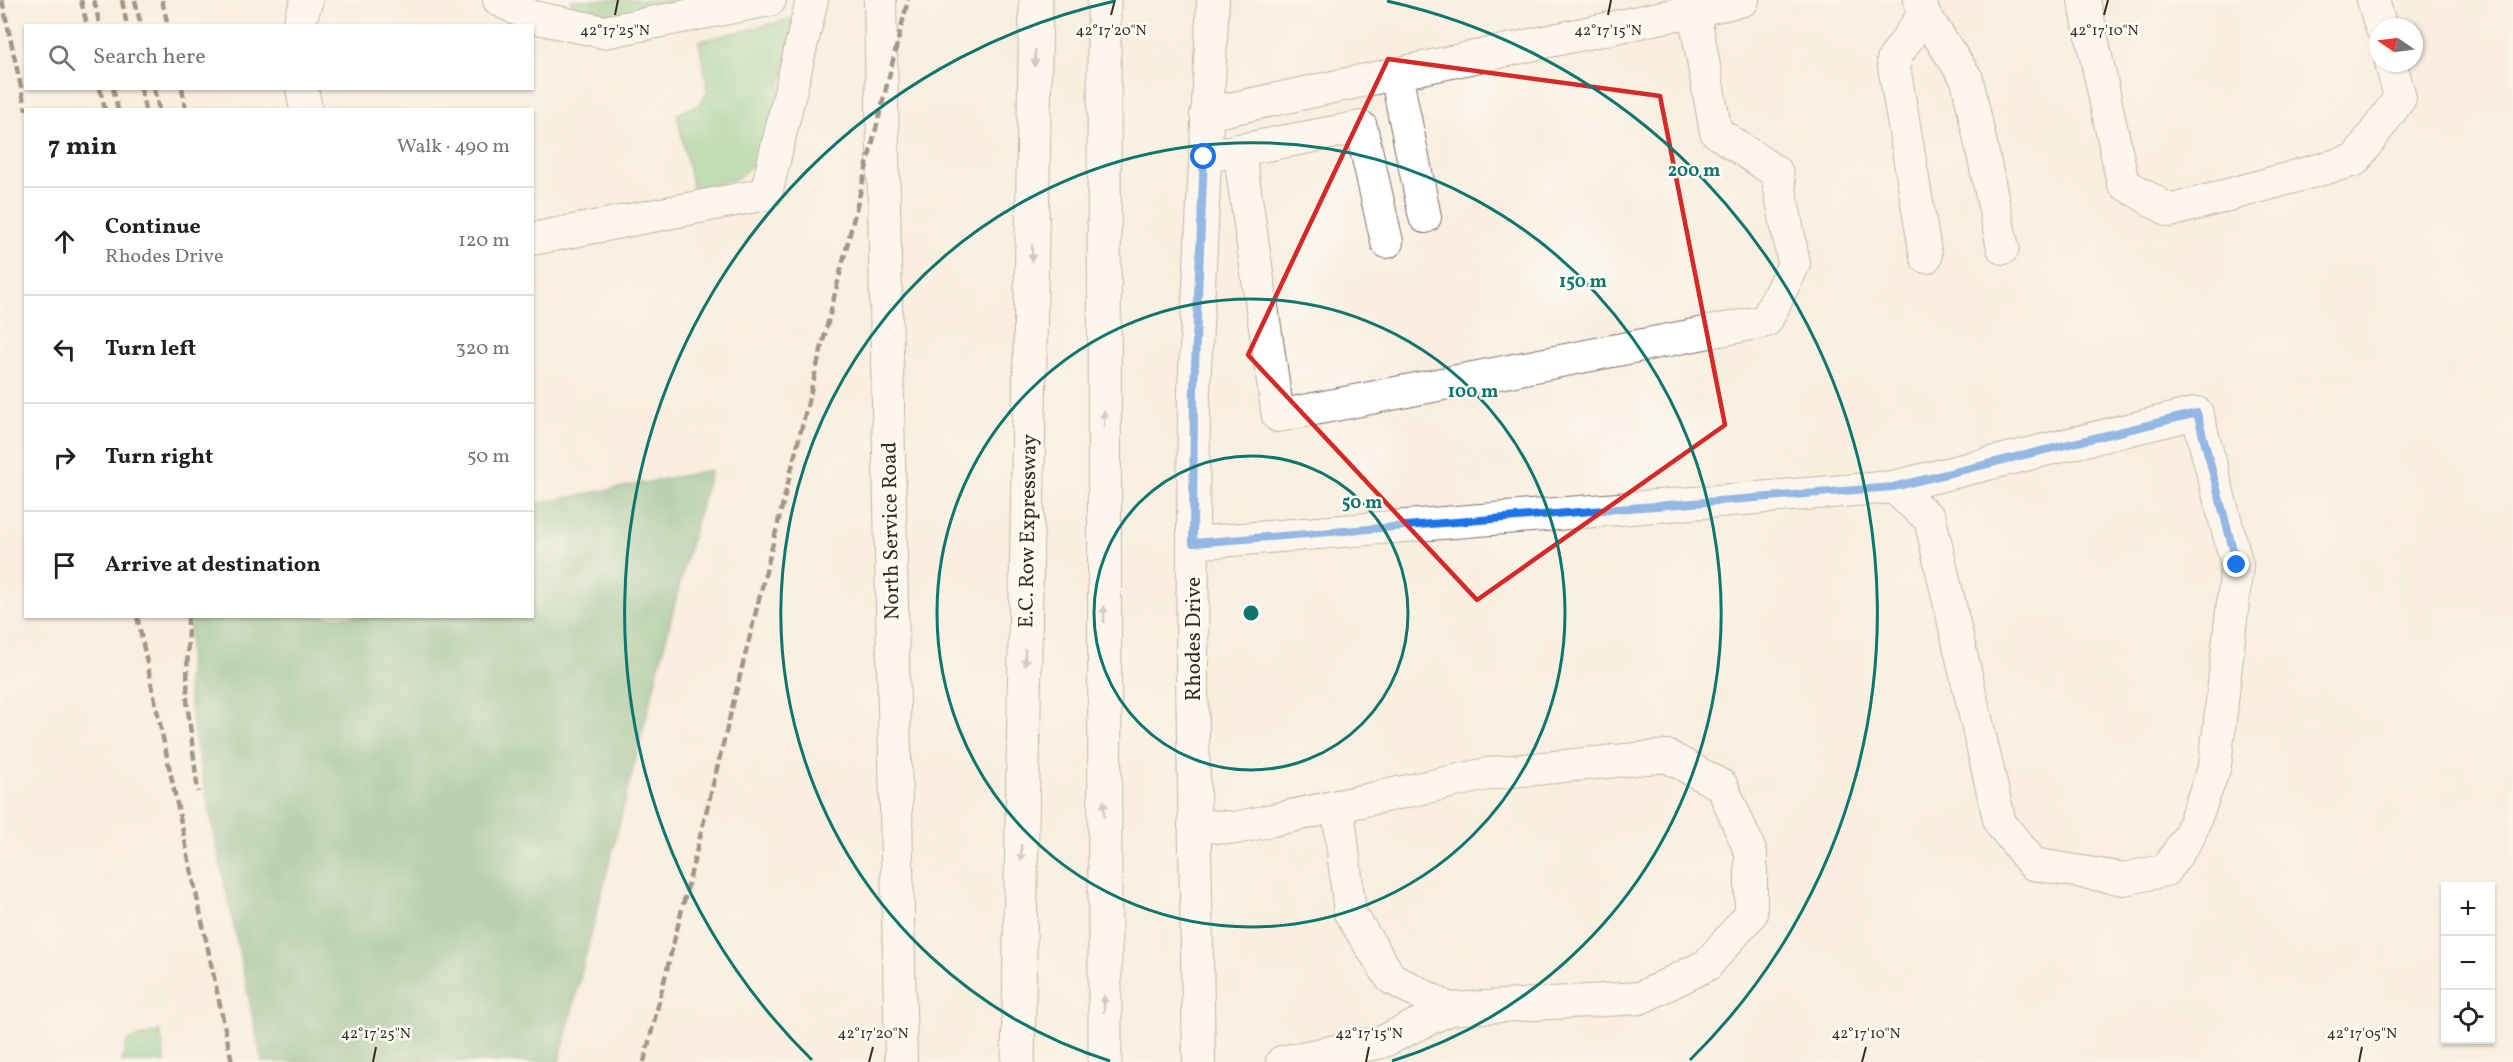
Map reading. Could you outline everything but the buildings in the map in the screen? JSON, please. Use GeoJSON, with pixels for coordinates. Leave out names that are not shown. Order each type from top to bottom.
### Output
{"type":"FeatureCollection","features":[{"type":"Feature","properties":{"kind":"highway","name":"E.C. Row Expressway"},"geometry":{"type":"LineString","coordinates":[[1018,1062],[1036,0]]}},
{"type":"Feature","properties":{"kind":"highway"},"geometry":{"type":"LineString","coordinates":[[1104,0],[1105,1062]]}},
{"type":"Feature","properties":{"kind":"street"},"geometry":{"type":"LineString","coordinates":[[299,24],[307,0]]}},
{"type":"Feature","properties":{"kind":"street"},"geometry":{"type":"LineString","coordinates":[[498,0],[533,17],[604,32],[770,0]]}},
{"type":"Feature","properties":{"kind":"street"},"geometry":{"type":"LineString","coordinates":[[534,238],[766,194],[812,0]]}},
{"type":"Feature","properties":{"kind":"street","name":"North Service Road"},"geometry":{"type":"LineString","coordinates":[[880,0],[901,1062]]}},
{"type":"Feature","properties":{"kind":"street","name":"Rhodes Drive"},"geometry":{"type":"LineString","coordinates":[[1199,1062],[1194,825],[1194,388],[1213,0]]}},
{"type":"Feature","properties":{"kind":"street"},"geometry":{"type":"LineString","coordinates":[[1206,114],[1743,0]]}},
{"type":"Feature","properties":{"kind":"street"},"geometry":{"type":"LineString","coordinates":[[2084,0],[2123,183],[2170,211],[2355,160],[2400,98],[2393,72]]}},
{"type":"Feature","properties":{"kind":"street"},"geometry":{"type":"LineString","coordinates":[[2373,0],[2378,18]]}},
{"type":"Feature","properties":{"kind":"street"},"geometry":{"type":"LineString","coordinates":[[1926,258],[1893,60],[1922,7],[1967,79],[2003,248]]}},
{"type":"Feature","properties":{"kind":"street"},"geometry":{"type":"LineString","coordinates":[[1239,150],[1278,416],[1766,321],[1794,264],[1777,173],[1716,132],[1694,11]]}},
{"type":"Feature","properties":{"kind":"street"},"geometry":{"type":"LineString","coordinates":[[1396,74],[1425,217]]}},
{"type":"Feature","properties":{"kind":"street"},"geometry":{"type":"LineString","coordinates":[[302,90],[306,108]]}},
{"type":"Feature","properties":{"kind":"street"},"geometry":{"type":"LineString","coordinates":[[1204,157],[1361,127],[1387,242]]}},
{"type":"Feature","properties":{"kind":"street"},"geometry":{"type":"LineString","coordinates":[[1193,543],[1893,487],[2197,413],[2237,565],[2215,766],[2189,836],[2166,870],[2124,879],[2033,864],[2000,823],[1930,519],[1893,487]]}},
{"type":"Feature","properties":{"kind":"street"},"geometry":{"type":"LineString","coordinates":[[1194,825],[1235,828],[1492,773],[1667,756],[1722,786],[1751,852],[1751,914],[1707,965],[1640,998],[1449,1009],[1382,1042],[1282,1062]]}},
{"type":"Feature","properties":{"kind":"street"},"geometry":{"type":"LineString","coordinates":[[1338,806],[1350,913],[1391,978],[1449,1009]]}},
{"type":"Feature","properties":{"kind":"highlighted area"},"geometry":{"type":"Polygon","coordinates":[[[1388,59],[1660,96],[1725,425],[1477,600],[1248,355],[1388,59]]]}},
{"type":"Feature","properties":{"kind":"green space"},"geometry":{"type":"Polygon","coordinates":[[[571,0],[710,0],[606,16],[573,12],[571,0]]]}},
{"type":"Feature","properties":{"kind":"green space"},"geometry":{"type":"Polygon","coordinates":[[[800,17],[761,157],[736,179],[693,189],[677,114],[697,106],[708,92],[699,41],[800,17]]]}},
{"type":"Feature","properties":{"kind":"green space"},"geometry":{"type":"Polygon","coordinates":[[[711,470],[687,556],[559,1062],[262,1062],[196,746],[187,688],[191,618],[534,618],[534,504],[711,470]]]}},
{"type":"Feature","properties":{"kind":"green space"},"geometry":{"type":"Polygon","coordinates":[[[160,1031],[165,1062],[122,1062],[127,1041],[160,1031]]]}},
{"type":"Feature","properties":{"kind":"railway"},"geometry":{"type":"LineString","coordinates":[[2,0],[26,108]]}},
{"type":"Feature","properties":{"kind":"railway"},"geometry":{"type":"LineString","coordinates":[[81,0],[87,24]]}},
{"type":"Feature","properties":{"kind":"railway"},"geometry":{"type":"LineString","coordinates":[[94,0],[100,24]]}},
{"type":"Feature","properties":{"kind":"railway"},"geometry":{"type":"LineString","coordinates":[[122,0],[127,24]]}},
{"type":"Feature","properties":{"kind":"railway"},"geometry":{"type":"LineString","coordinates":[[135,0],[141,24]]}},
{"type":"Feature","properties":{"kind":"railway"},"geometry":{"type":"LineString","coordinates":[[162,0],[168,24]]}},
{"type":"Feature","properties":{"kind":"railway"},"geometry":{"type":"LineString","coordinates":[[644,1062],[908,0]]}},
{"type":"Feature","properties":{"kind":"railway"},"geometry":{"type":"LineString","coordinates":[[100,90],[105,108]]}},
{"type":"Feature","properties":{"kind":"railway"},"geometry":{"type":"LineString","coordinates":[[113,90],[118,108]]}},
{"type":"Feature","properties":{"kind":"railway"},"geometry":{"type":"LineString","coordinates":[[141,90],[145,108]]}},
{"type":"Feature","properties":{"kind":"railway"},"geometry":{"type":"LineString","coordinates":[[154,90],[159,108]]}},
{"type":"Feature","properties":{"kind":"railway"},"geometry":{"type":"LineString","coordinates":[[182,90],[186,108]]}},
{"type":"Feature","properties":{"kind":"railway"},"geometry":{"type":"LineString","coordinates":[[137,618],[232,1062]]}},
{"type":"Feature","properties":{"kind":"railway"},"geometry":{"type":"LineString","coordinates":[[188,618],[187,701],[198,792]]}},
{"type":"Feature","properties":{"kind":"route"},"geometry":{"type":"LineString","coordinates":[[1204,157],[1194,388],[1193,543],[1893,487],[2086,438],[2197,413],[2237,565]]}}]}
